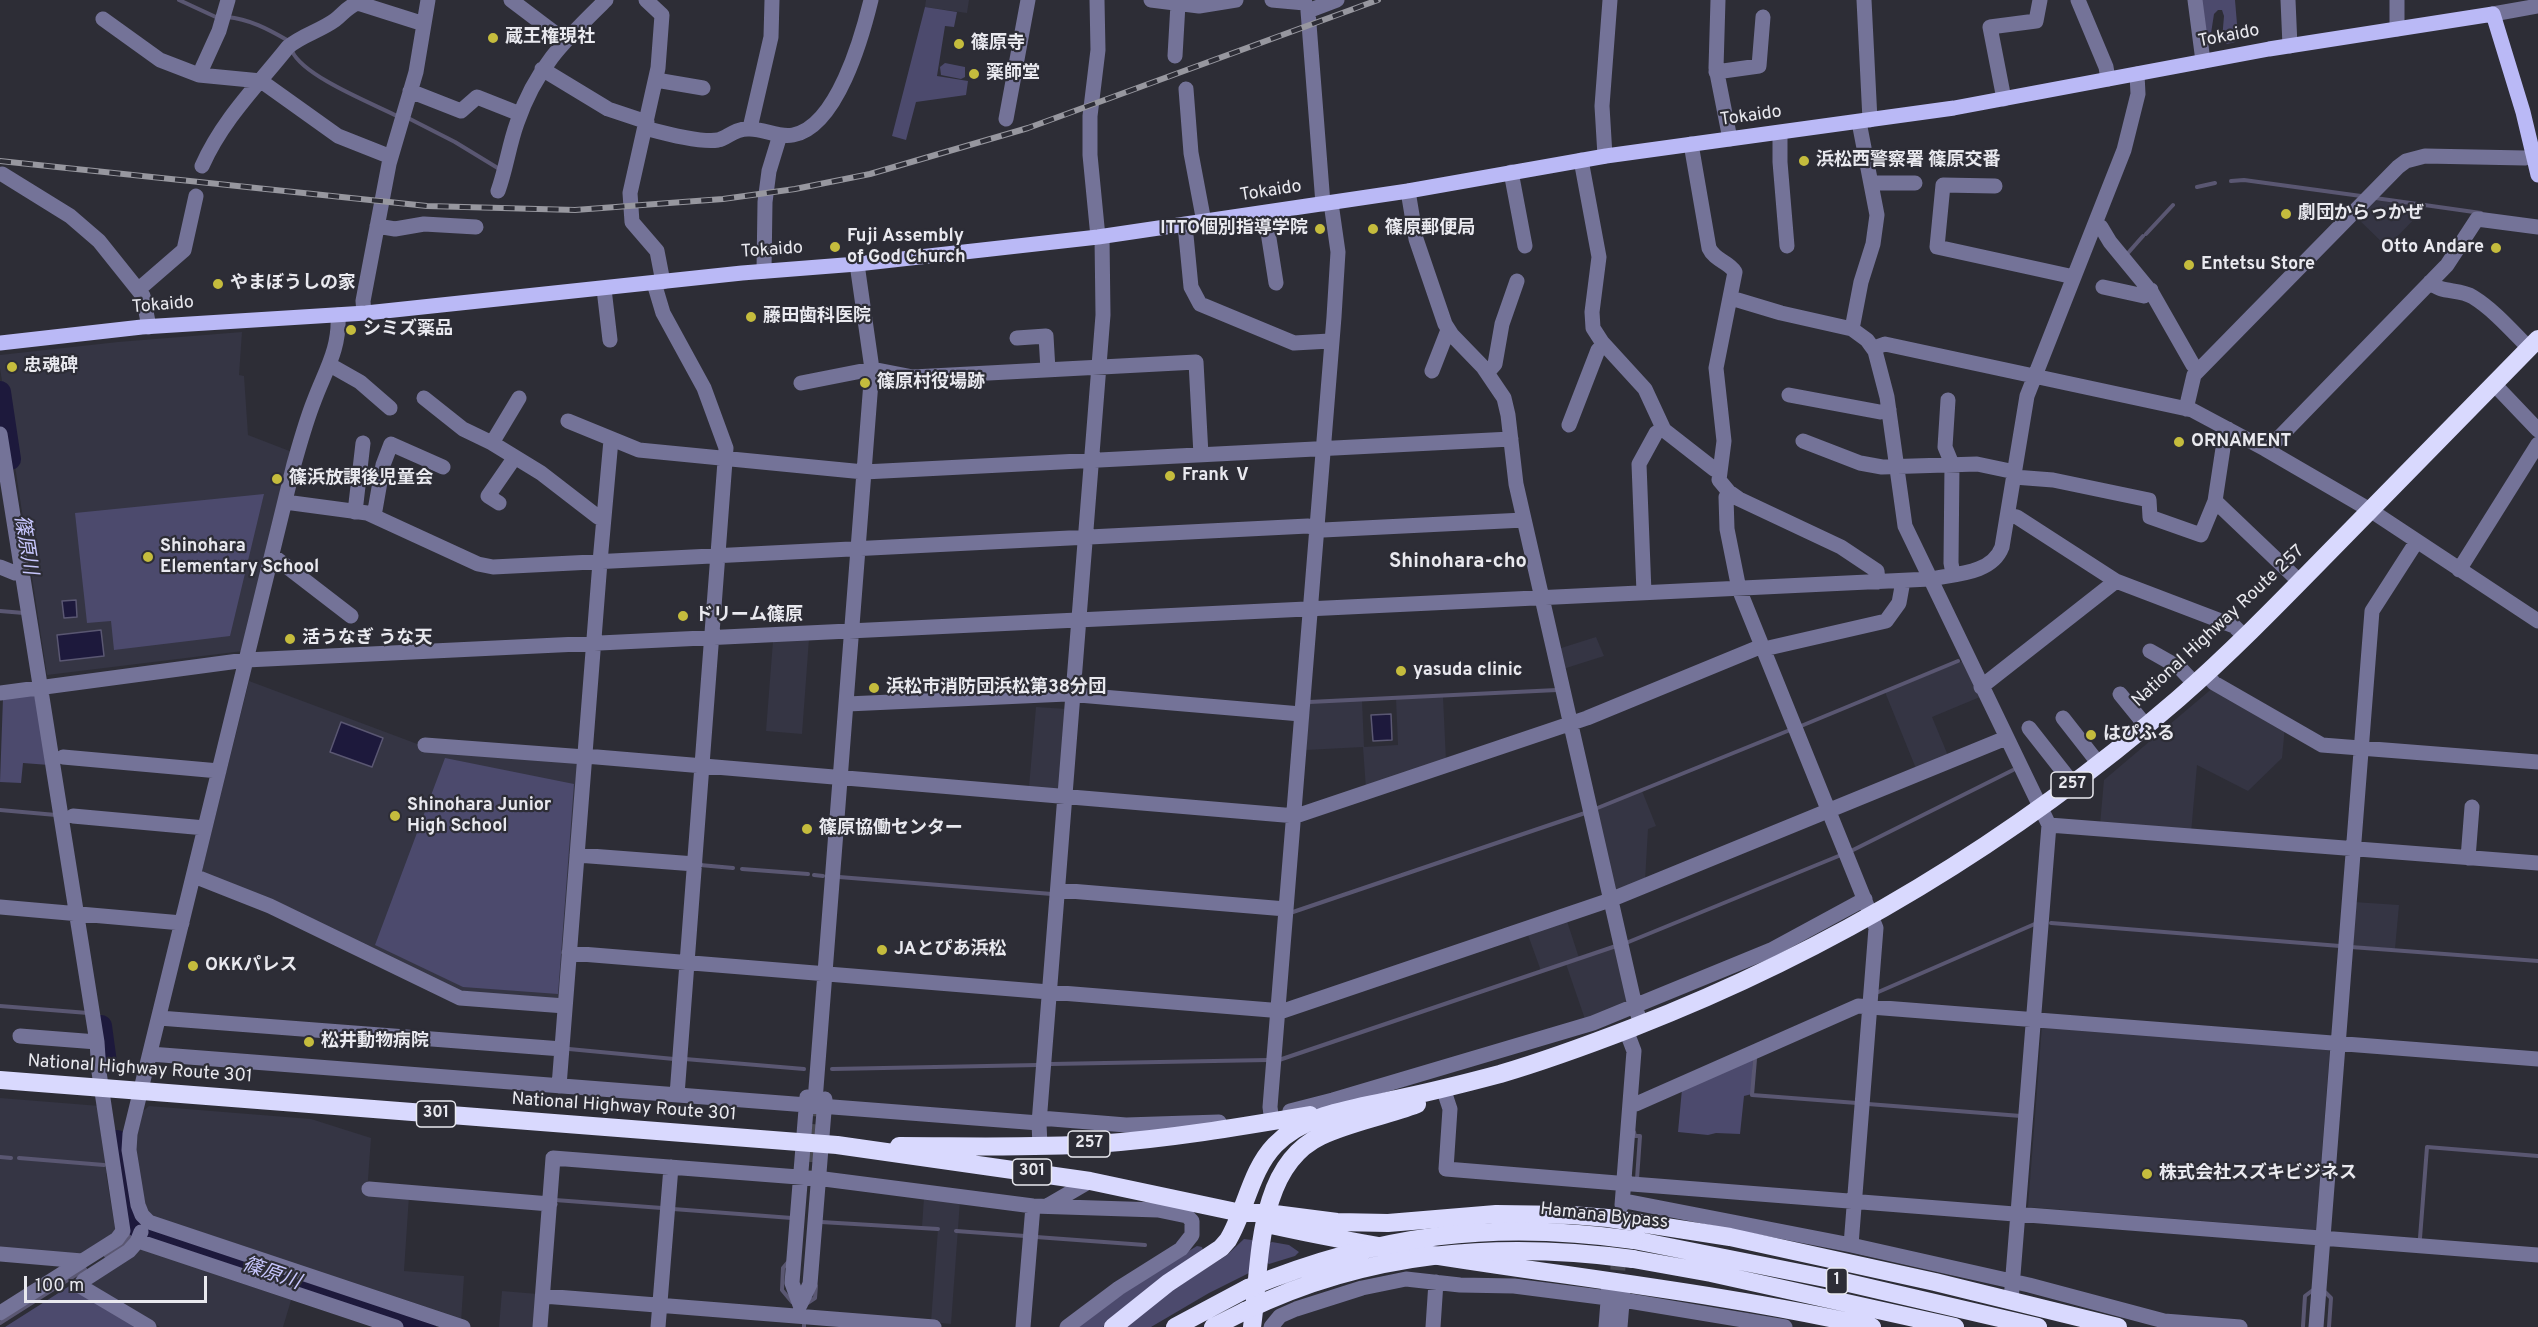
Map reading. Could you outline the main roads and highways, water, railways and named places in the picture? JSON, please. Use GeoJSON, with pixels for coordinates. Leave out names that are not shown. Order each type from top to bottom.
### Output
{"type":"FeatureCollection","features":[{"type":"Feature","properties":{"kind":"highway","name":"National Highway Route 257"},"geometry":{"type":"LineString","coordinates":[[1248,1319],[1265,1218],[1284,1168],[1304,1146],[1329,1132],[1388,1115],[1634,1027],[1749,978],[1868,907],[1963,861],[2073,784],[2146,726],[2200,679],[2300,582],[2534,343]]}},
{"type":"Feature","properties":{"kind":"highway","name":"National Highway Route 257"},"geometry":{"type":"LineString","coordinates":[[1241,1213],[1260,1166],[1273,1147],[1302,1126],[1339,1110],[1403,1098],[1498,1074]]}},
{"type":"Feature","properties":{"kind":"highway","name":"National Highway Route 301"},"geometry":{"type":"LineString","coordinates":[[0,1080],[820,1144],[1090,1181],[1265,1218]]}},
{"type":"Feature","properties":{"kind":"highway","name":"257"},"geometry":{"type":"LineString","coordinates":[[820,1144],[1040,1146],[1154,1139],[1272,1118],[1339,1110]]}},
{"type":"Feature","properties":{"kind":"highway","name":"257"},"geometry":{"type":"LineString","coordinates":[[1241,1213],[1255,1209],[1275,1163],[1297,1140],[1326,1126],[1388,1115]]}},
{"type":"Feature","properties":{"kind":"highway"},"geometry":{"type":"LineString","coordinates":[[1265,1218],[1362,1223],[1496,1214],[1571,1215],[1624,1212],[1730,1237],[2012,1291],[2118,1327]]}},
{"type":"Feature","properties":{"kind":"highway"},"geometry":{"type":"LineString","coordinates":[[1113,1327],[1168,1283],[1221,1248],[1233,1231],[1241,1213]]}},
{"type":"Feature","properties":{"kind":"highway"},"geometry":{"type":"LineString","coordinates":[[1265,1218],[1432,1256],[1616,1291],[1765,1304],[1872,1327]]}},
{"type":"Feature","properties":{"kind":"highway","name":"Hamana Bypass"},"geometry":{"type":"LineString","coordinates":[[1175,1327],[1248,1288],[1352,1251],[1424,1237],[1470,1232],[1534,1230],[1679,1247],[1840,1281],[2038,1327]]}},
{"type":"Feature","properties":{"kind":"highway","name":"1"},"geometry":{"type":"LineString","coordinates":[[1213,1327],[1248,1319],[1323,1280],[1392,1262],[1474,1251],[1533,1250],[1633,1259],[1702,1271],[1955,1327]]}},
{"type":"Feature","properties":{"kind":"main road","name":"Tokaido"},"geometry":{"type":"LineString","coordinates":[[0,343],[149,327],[364,313],[764,271],[857,264],[1100,237],[1408,191],[1605,156],[1864,121],[2004,99],[2203,61],[2493,14],[2534,148]]}},
{"type":"Feature","properties":{"kind":"main road"},"geometry":{"type":"LineString","coordinates":[[2534,148],[2538,175]]}},
{"type":"Feature","properties":{"kind":"waterway"},"geometry":{"type":"LineString","coordinates":[[179,0],[218,18]]}},
{"type":"Feature","properties":{"kind":"waterway"},"geometry":{"type":"LineString","coordinates":[[227,17],[251,22],[287,40]]}},
{"type":"Feature","properties":{"kind":"waterway"},"geometry":{"type":"LineString","coordinates":[[292,51],[309,70],[323,79],[397,116]]}},
{"type":"Feature","properties":{"kind":"waterway"},"geometry":{"type":"LineString","coordinates":[[408,118],[455,142],[501,170]]}},
{"type":"Feature","properties":{"kind":"waterway"},"geometry":{"type":"LineString","coordinates":[[2231,181],[2244,180],[2361,196]]}},
{"type":"Feature","properties":{"kind":"waterway"},"geometry":{"type":"LineString","coordinates":[[2197,187],[2215,183]]}},
{"type":"Feature","properties":{"kind":"waterway"},"geometry":{"type":"LineString","coordinates":[[2375,198],[2481,213]]}},
{"type":"Feature","properties":{"kind":"waterway"},"geometry":{"type":"LineString","coordinates":[[2146,234],[2173,205]]}},
{"type":"Feature","properties":{"kind":"waterway"},"geometry":{"type":"LineString","coordinates":[[2128,253],[2143,236]]}},
{"type":"Feature","properties":{"kind":"waterway","name":"篠原川"},"geometry":{"type":"LineString","coordinates":[[0,392],[10,459]]}},
{"type":"Feature","properties":{"kind":"waterway"},"geometry":{"type":"LineString","coordinates":[[0,611],[24,613]]}},
{"type":"Feature","properties":{"kind":"waterway"},"geometry":{"type":"LineString","coordinates":[[1801,726],[1958,661]]}},
{"type":"Feature","properties":{"kind":"waterway"},"geometry":{"type":"LineString","coordinates":[[1309,702],[1557,690]]}},
{"type":"Feature","properties":{"kind":"waterway"},"geometry":{"type":"LineString","coordinates":[[1595,809],[1790,730]]}},
{"type":"Feature","properties":{"kind":"waterway"},"geometry":{"type":"LineString","coordinates":[[1851,851],[2013,770]]}},
{"type":"Feature","properties":{"kind":"waterway"},"geometry":{"type":"LineString","coordinates":[[0,810],[56,815]]}},
{"type":"Feature","properties":{"kind":"waterway"},"geometry":{"type":"LineString","coordinates":[[1293,912],[1585,813]]}},
{"type":"Feature","properties":{"kind":"waterway"},"geometry":{"type":"LineString","coordinates":[[1626,943],[1841,855]]}},
{"type":"Feature","properties":{"kind":"waterway"},"geometry":{"type":"LineString","coordinates":[[700,865],[733,868]]}},
{"type":"Feature","properties":{"kind":"waterway"},"geometry":{"type":"LineString","coordinates":[[742,869],[808,874]]}},
{"type":"Feature","properties":{"kind":"waterway"},"geometry":{"type":"LineString","coordinates":[[814,875],[823,876]]}},
{"type":"Feature","properties":{"kind":"waterway"},"geometry":{"type":"LineString","coordinates":[[839,877],[1052,894]]}},
{"type":"Feature","properties":{"kind":"waterway"},"geometry":{"type":"LineString","coordinates":[[1876,993],[2037,923]]}},
{"type":"Feature","properties":{"kind":"waterway"},"geometry":{"type":"LineString","coordinates":[[2051,923],[2340,946]]}},
{"type":"Feature","properties":{"kind":"waterway"},"geometry":{"type":"LineString","coordinates":[[1279,1060],[1616,946]]}},
{"type":"Feature","properties":{"kind":"waterway"},"geometry":{"type":"LineString","coordinates":[[2351,947],[2538,961]]}},
{"type":"Feature","properties":{"kind":"waterway"},"geometry":{"type":"LineString","coordinates":[[0,1006],[88,1013]]}},
{"type":"Feature","properties":{"kind":"waterway","name":"篠原川"},"geometry":{"type":"LineString","coordinates":[[101,1026],[106,1063]]}},
{"type":"Feature","properties":{"kind":"waterway"},"geometry":{"type":"LineString","coordinates":[[569,1049],[674,1059]]}},
{"type":"Feature","properties":{"kind":"waterway"},"geometry":{"type":"LineString","coordinates":[[685,1059],[804,1069]]}},
{"type":"Feature","properties":{"kind":"waterway"},"geometry":{"type":"LineString","coordinates":[[1755,1059],[1752,1095],[1857,1103]]}},
{"type":"Feature","properties":{"kind":"waterway"},"geometry":{"type":"LineString","coordinates":[[1051,1064],[1268,1060]]}},
{"type":"Feature","properties":{"kind":"waterway"},"geometry":{"type":"LineString","coordinates":[[832,1069],[1038,1065]]}},
{"type":"Feature","properties":{"kind":"waterway"},"geometry":{"type":"LineString","coordinates":[[1868,1104],[2021,1116]]}},
{"type":"Feature","properties":{"kind":"waterway"},"geometry":{"type":"LineString","coordinates":[[1634,1132],[1635,1136],[1640,1136],[1637,1179]]}},
{"type":"Feature","properties":{"kind":"waterway","name":"篠原川"},"geometry":{"type":"LineString","coordinates":[[117,1141],[129,1214],[132,1222],[144,1232],[425,1327]]}},
{"type":"Feature","properties":{"kind":"waterway"},"geometry":{"type":"LineString","coordinates":[[2420,1238],[2427,1147],[2538,1156]]}},
{"type":"Feature","properties":{"kind":"waterway"},"geometry":{"type":"LineString","coordinates":[[0,1157],[11,1158]]}},
{"type":"Feature","properties":{"kind":"waterway"},"geometry":{"type":"LineString","coordinates":[[19,1158],[104,1165]]}},
{"type":"Feature","properties":{"kind":"waterway"},"geometry":{"type":"LineString","coordinates":[[555,1200],[662,1208]]}},
{"type":"Feature","properties":{"kind":"waterway"},"geometry":{"type":"LineString","coordinates":[[673,1209],[792,1218]]}},
{"type":"Feature","properties":{"kind":"waterway"},"geometry":{"type":"LineString","coordinates":[[106,1256],[129,1239],[132,1222]]}},
{"type":"Feature","properties":{"kind":"waterway"},"geometry":{"type":"LineString","coordinates":[[821,1222],[938,1229]]}},
{"type":"Feature","properties":{"kind":"waterway"},"geometry":{"type":"LineString","coordinates":[[956,1231],[1025,1236]]}},
{"type":"Feature","properties":{"kind":"waterway"},"geometry":{"type":"LineString","coordinates":[[1036,1237],[1145,1245]]}},
{"type":"Feature","properties":{"kind":"waterway"},"geometry":{"type":"LineString","coordinates":[[788,1262],[783,1268],[782,1290],[792,1302]]}},
{"type":"Feature","properties":{"kind":"waterway"},"geometry":{"type":"LineString","coordinates":[[0,1323],[85,1269]]}},
{"type":"Feature","properties":{"kind":"waterway"},"geometry":{"type":"LineString","coordinates":[[806,1304],[815,1298],[816,1286]]}},
{"type":"Feature","properties":{"kind":"waterway"},"geometry":{"type":"LineString","coordinates":[[2303,1326],[2305,1296],[2313,1290]]}},
{"type":"Feature","properties":{"kind":"waterway"},"geometry":{"type":"LineString","coordinates":[[2325,1292],[2331,1298],[2329,1327]]}},
{"type":"Feature","properties":{"kind":"tunnel"},"geometry":{"type":"LineString","coordinates":[[809,1185],[815,1101]]}},
{"type":"Feature","properties":{"kind":"tunnel"},"geometry":{"type":"LineString","coordinates":[[1616,1293],[1621,1227]]}},
{"type":"Feature","properties":{"kind":"railway"},"geometry":{"type":"LineString","coordinates":[[0,161],[427,206],[575,210],[723,199],[795,189],[870,174],[1028,128],[1378,0]]}},
{"type":"Feature","properties":{"kind":"place","name":"蔵王権現社"},"geometry":{"type":"Point","coordinates":[493,38]}},
{"type":"Feature","properties":{"kind":"place","name":"篠原寺"},"geometry":{"type":"Point","coordinates":[959,44]}},
{"type":"Feature","properties":{"kind":"place","name":"薬師堂"},"geometry":{"type":"Point","coordinates":[974,74]}},
{"type":"Feature","properties":{"kind":"place","name":"浜松西警察署 篠原交番"},"geometry":{"type":"Point","coordinates":[1804,161]}},
{"type":"Feature","properties":{"kind":"place","name":"劇団からっかぜ"},"geometry":{"type":"Point","coordinates":[2286,214]}},
{"type":"Feature","properties":{"kind":"place","name":"ITTO個別指導学院"},"geometry":{"type":"Point","coordinates":[1320,229]}},
{"type":"Feature","properties":{"kind":"place","name":"篠原郵便局"},"geometry":{"type":"Point","coordinates":[1373,229]}},
{"type":"Feature","properties":{"kind":"place","name":"Fuji Assembly of God Church"},"geometry":{"type":"Point","coordinates":[835,247]}},
{"type":"Feature","properties":{"kind":"place","name":"Otto Andare"},"geometry":{"type":"Point","coordinates":[2496,248]}},
{"type":"Feature","properties":{"kind":"place","name":"Entetsu Store"},"geometry":{"type":"Point","coordinates":[2189,265]}},
{"type":"Feature","properties":{"kind":"place","name":"やまぼうしの家"},"geometry":{"type":"Point","coordinates":[218,284]}},
{"type":"Feature","properties":{"kind":"place","name":"藤田歯科医院"},"geometry":{"type":"Point","coordinates":[751,317]}},
{"type":"Feature","properties":{"kind":"place","name":"シミズ薬品"},"geometry":{"type":"Point","coordinates":[351,330]}},
{"type":"Feature","properties":{"kind":"place","name":"忠魂碑"},"geometry":{"type":"Point","coordinates":[12,367]}},
{"type":"Feature","properties":{"kind":"place","name":"篠原村役場跡"},"geometry":{"type":"Point","coordinates":[865,383]}},
{"type":"Feature","properties":{"kind":"place","name":"ORNAMENT"},"geometry":{"type":"Point","coordinates":[2179,442]}},
{"type":"Feature","properties":{"kind":"place","name":"Frank Ⅴ"},"geometry":{"type":"Point","coordinates":[1170,476]}},
{"type":"Feature","properties":{"kind":"place","name":"篠浜放課後児童会"},"geometry":{"type":"Point","coordinates":[277,479]}},
{"type":"Feature","properties":{"kind":"place","name":"Shinohara Elementary School"},"geometry":{"type":"Point","coordinates":[148,557]}},
{"type":"Feature","properties":{"kind":"place","name":"ドリーム篠原"},"geometry":{"type":"Point","coordinates":[683,616]}},
{"type":"Feature","properties":{"kind":"place","name":"活うなぎ うな天"},"geometry":{"type":"Point","coordinates":[290,639]}},
{"type":"Feature","properties":{"kind":"place","name":"yasuda clinic"},"geometry":{"type":"Point","coordinates":[1401,671]}},
{"type":"Feature","properties":{"kind":"place","name":"浜松市消防団浜松第38分団"},"geometry":{"type":"Point","coordinates":[874,688]}},
{"type":"Feature","properties":{"kind":"place","name":"はぴふる"},"geometry":{"type":"Point","coordinates":[2091,735]}},
{"type":"Feature","properties":{"kind":"place","name":"Shinohara Junior High School"},"geometry":{"type":"Point","coordinates":[395,816]}},
{"type":"Feature","properties":{"kind":"place","name":"篠原協働センター"},"geometry":{"type":"Point","coordinates":[807,829]}},
{"type":"Feature","properties":{"kind":"place","name":"JAとぴあ浜松"},"geometry":{"type":"Point","coordinates":[882,950]}},
{"type":"Feature","properties":{"kind":"place","name":"OKKパレス"},"geometry":{"type":"Point","coordinates":[193,966]}},
{"type":"Feature","properties":{"kind":"place","name":"松井動物病院"},"geometry":{"type":"Point","coordinates":[309,1042]}},
{"type":"Feature","properties":{"kind":"place","name":"株式会社スズキビジネス"},"geometry":{"type":"Point","coordinates":[2147,1174]}},
{"type":"Feature","properties":{"kind":"district","name":"Shinohara-cho"},"geometry":{"type":"Point","coordinates":[1458,563]}}]}
